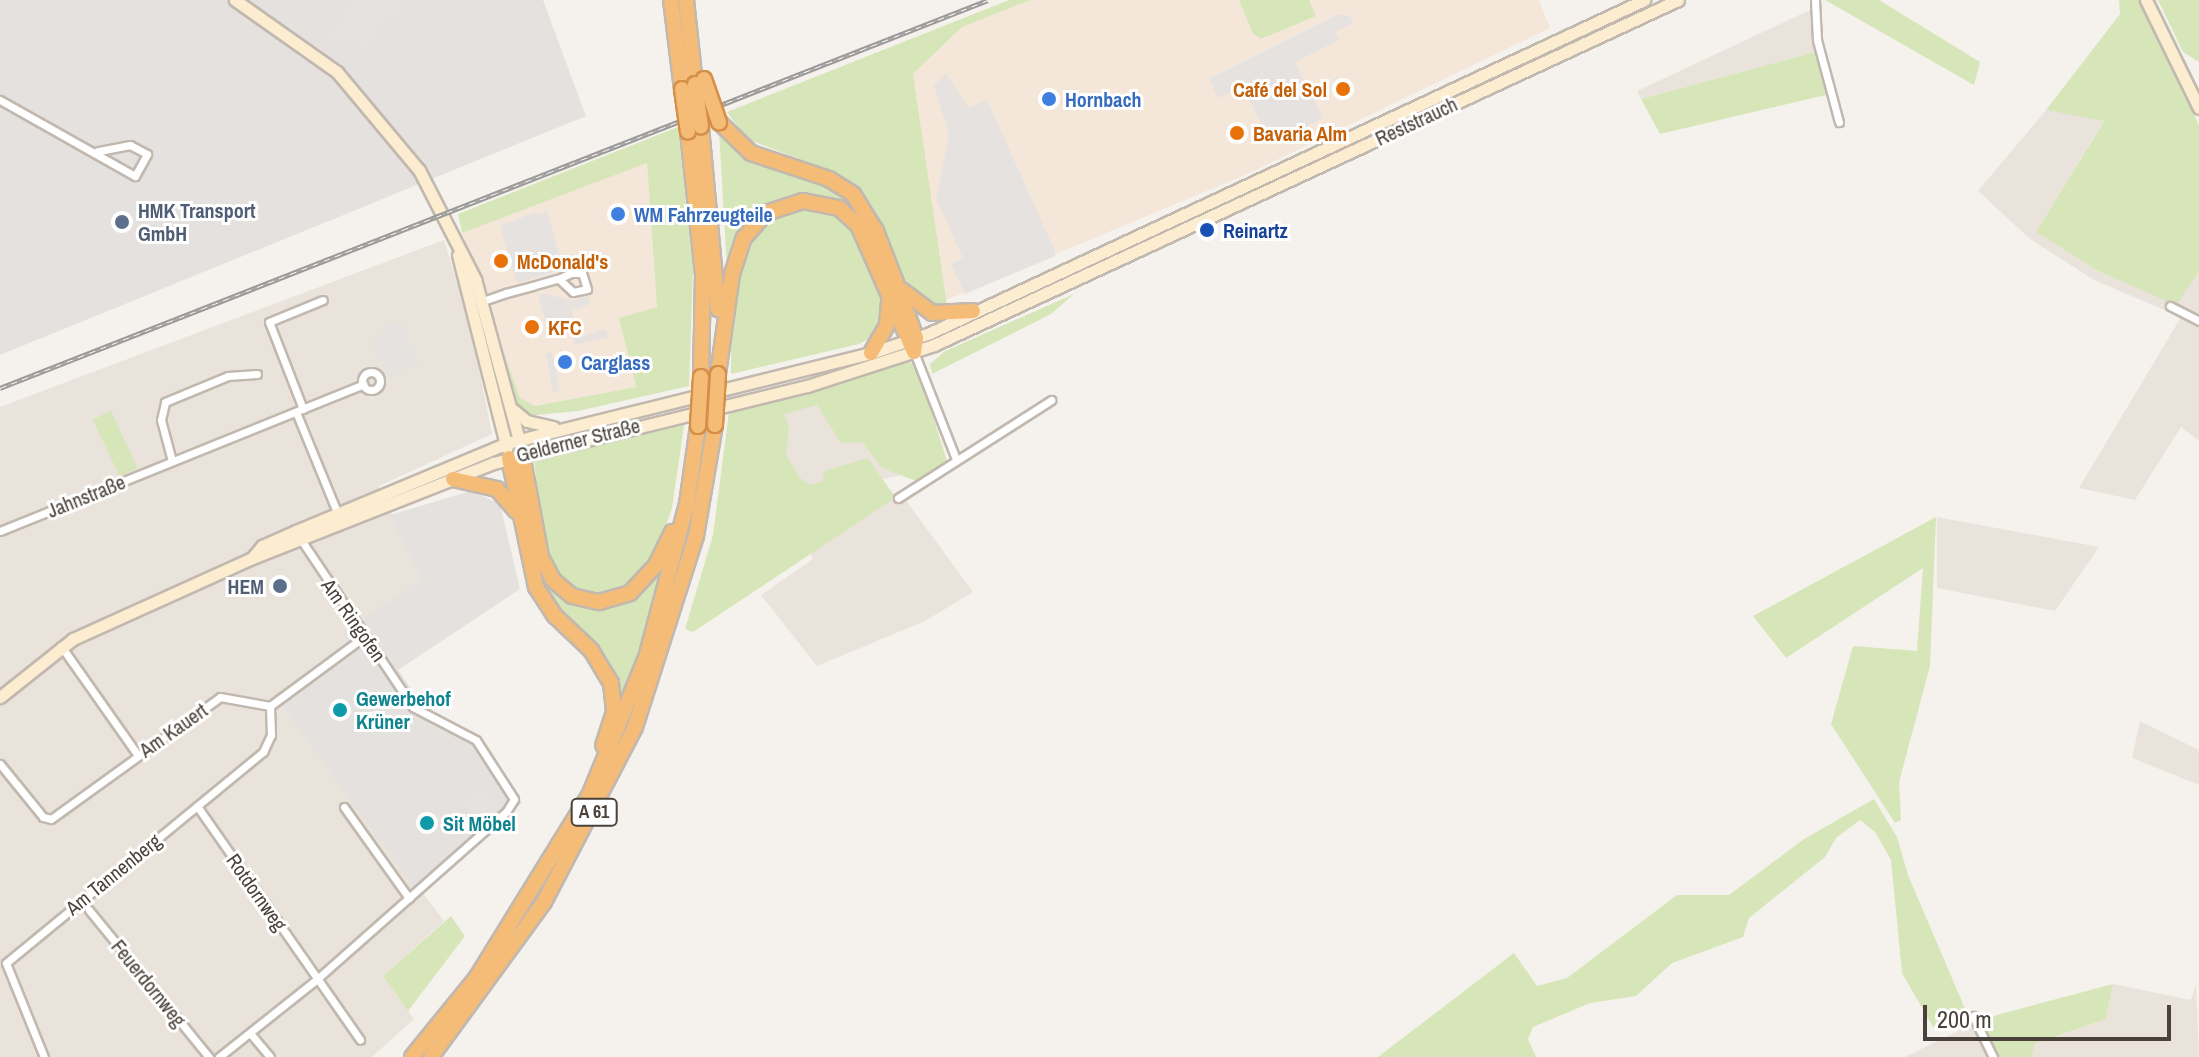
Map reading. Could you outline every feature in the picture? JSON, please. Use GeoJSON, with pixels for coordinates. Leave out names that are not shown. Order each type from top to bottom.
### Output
{"type":"FeatureCollection","features":[{"type":"Feature","properties":{"kind":"highway","name":"A 61"},"geometry":{"type":"LineString","coordinates":[[671,0],[694,84]]}},
{"type":"Feature","properties":{"kind":"highway","name":"A 61"},"geometry":{"type":"LineString","coordinates":[[412,1057],[477,977],[589,796],[646,658],[687,504],[698,426],[703,274],[694,84],[686,0]]}},
{"type":"Feature","properties":{"kind":"highway"},"geometry":{"type":"LineString","coordinates":[[694,84],[719,122],[751,153],[829,179],[853,194],[876,231],[895,280],[912,344]]}},
{"type":"Feature","properties":{"kind":"highway","name":"A 61"},"geometry":{"type":"LineString","coordinates":[[431,1057],[544,902],[635,727],[696,536],[715,425],[718,284],[695,130]]}},
{"type":"Feature","properties":{"kind":"highway"},"geometry":{"type":"LineString","coordinates":[[718,374],[736,259],[757,221],[779,206],[816,202],[851,217],[865,235],[912,344]]}},
{"type":"Feature","properties":{"kind":"highway"},"geometry":{"type":"LineString","coordinates":[[895,280],[924,311],[973,311]]}},
{"type":"Feature","properties":{"kind":"highway"},"geometry":{"type":"LineString","coordinates":[[871,353],[887,325],[890,297]]}},
{"type":"Feature","properties":{"kind":"highway"},"geometry":{"type":"LineString","coordinates":[[514,449],[545,568],[562,590],[583,600],[616,600],[645,580],[687,504]]}},
{"type":"Feature","properties":{"kind":"highway"},"geometry":{"type":"LineString","coordinates":[[514,449],[519,518],[528,564],[543,601],[591,650],[611,683],[614,712],[589,796]]}},
{"type":"Feature","properties":{"kind":"highway"},"geometry":{"type":"LineString","coordinates":[[453,479],[497,489],[519,518]]}},
{"type":"Feature","properties":{"kind":"main road"},"geometry":{"type":"LineString","coordinates":[[235,0],[300,41],[368,103],[408,151],[451,228],[478,302],[511,408],[514,449]]}},
{"type":"Feature","properties":{"kind":"main road","name":"Reststrauch"},"geometry":{"type":"LineString","coordinates":[[912,344],[973,311],[1644,0]]}},
{"type":"Feature","properties":{"kind":"main road","name":"Reststrauch"},"geometry":{"type":"LineString","coordinates":[[912,344],[1155,243],[1678,0]]}},
{"type":"Feature","properties":{"kind":"main road"},"geometry":{"type":"LineString","coordinates":[[2146,0],[2199,108]]}},
{"type":"Feature","properties":{"kind":"main road"},"geometry":{"type":"LineString","coordinates":[[478,302],[514,449]]}},
{"type":"Feature","properties":{"kind":"main road","name":"Gelderner Straße"},"geometry":{"type":"LineString","coordinates":[[0,697],[61,646],[299,536],[565,427],[912,344]]}},
{"type":"Feature","properties":{"kind":"main road","name":"Gelderner Straße"},"geometry":{"type":"LineString","coordinates":[[340,519],[453,479],[514,449],[807,386],[912,344]]}},
{"type":"Feature","properties":{"kind":"main road"},"geometry":{"type":"LineString","coordinates":[[511,408],[527,421],[565,427]]}},
{"type":"Feature","properties":{"kind":"street"},"geometry":{"type":"LineString","coordinates":[[1815,0],[1817,40],[1839,122]]}},
{"type":"Feature","properties":{"kind":"street"},"geometry":{"type":"LineString","coordinates":[[0,100],[98,151],[135,176],[147,154],[130,145],[98,151]]}},
{"type":"Feature","properties":{"kind":"street"},"geometry":{"type":"LineString","coordinates":[[1150,228],[1155,243]]}},
{"type":"Feature","properties":{"kind":"street"},"geometry":{"type":"LineString","coordinates":[[478,302],[558,279]]}},
{"type":"Feature","properties":{"kind":"street"},"geometry":{"type":"LineString","coordinates":[[323,300],[269,322],[340,519]]}},
{"type":"Feature","properties":{"kind":"street"},"geometry":{"type":"LineString","coordinates":[[2170,306],[2199,321]]}},
{"type":"Feature","properties":{"kind":"street"},"geometry":{"type":"LineString","coordinates":[[912,344],[956,459]]}},
{"type":"Feature","properties":{"kind":"street"},"geometry":{"type":"LineString","coordinates":[[172,461],[161,420],[165,402],[228,376],[257,374]]}},
{"type":"Feature","properties":{"kind":"street","name":"Jahnstraße"},"geometry":{"type":"LineString","coordinates":[[0,531],[363,384]]}},
{"type":"Feature","properties":{"kind":"street"},"geometry":{"type":"LineString","coordinates":[[898,498],[1051,400]]}},
{"type":"Feature","properties":{"kind":"street","name":"Am Ringofen"},"geometry":{"type":"LineString","coordinates":[[299,536],[413,707],[476,740],[512,792],[513,804],[409,898]]}},
{"type":"Feature","properties":{"kind":"street"},"geometry":{"type":"LineString","coordinates":[[270,706],[365,636]]}},
{"type":"Feature","properties":{"kind":"street"},"geometry":{"type":"LineString","coordinates":[[61,646],[137,754]]}},
{"type":"Feature","properties":{"kind":"street","name":"Am Kauert"},"geometry":{"type":"LineString","coordinates":[[0,764],[43,817],[51,819],[220,697],[270,706]]}},
{"type":"Feature","properties":{"kind":"street","name":"Am Tannenberg"},"geometry":{"type":"LineString","coordinates":[[44,1057],[6,963],[263,752],[271,735],[270,706]]}},
{"type":"Feature","properties":{"kind":"street","name":"Rotdornweg"},"geometry":{"type":"LineString","coordinates":[[197,806],[360,1040]]}},
{"type":"Feature","properties":{"kind":"street"},"geometry":{"type":"LineString","coordinates":[[219,1057],[317,979],[409,898],[344,807]]}},
{"type":"Feature","properties":{"kind":"street","name":"Feuerdornweg"},"geometry":{"type":"LineString","coordinates":[[89,910],[209,1057]]}},
{"type":"Feature","properties":{"kind":"street"},"geometry":{"type":"LineString","coordinates":[[1973,1016],[1993,1057]]}},
{"type":"Feature","properties":{"kind":"street"},"geometry":{"type":"LineString","coordinates":[[250,1033],[270,1057]]}},
{"type":"Feature","properties":{"kind":"shaded area"},"geometry":{"type":"Polygon","coordinates":[[[0,0],[543,0],[586,116],[0,355],[0,0]]]}},
{"type":"Feature","properties":{"kind":"shaded area"},"geometry":{"type":"Polygon","coordinates":[[[355,0],[403,0],[395,15],[388,12],[369,44],[330,39],[355,0]]]}},
{"type":"Feature","properties":{"kind":"shaded area"},"geometry":{"type":"Polygon","coordinates":[[[1031,0],[1239,0],[1253,34],[1262,39],[1316,16],[1309,0],[1539,0],[1550,28],[1252,172],[946,300],[913,74],[962,27],[1031,0]]]}},
{"type":"Feature","properties":{"kind":"shaded area"},"geometry":{"type":"Polygon","coordinates":[[[1810,10],[1815,52],[1641,99],[1637,91],[1810,10]]]}},
{"type":"Feature","properties":{"kind":"shaded area"},"geometry":{"type":"Polygon","coordinates":[[[1339,14],[1350,16],[1353,23],[1336,32],[1339,40],[1295,62],[1323,118],[1271,144],[1243,87],[1218,98],[1209,79],[1339,14]]]}},
{"type":"Feature","properties":{"kind":"shaded area"},"geometry":{"type":"Polygon","coordinates":[[[946,73],[969,108],[987,100],[1055,251],[1055,256],[965,294],[951,264],[963,258],[936,198],[949,135],[934,86],[946,73]]]}},
{"type":"Feature","properties":{"kind":"shaded area"},"geometry":{"type":"Polygon","coordinates":[[[2046,110],[2104,120],[2036,232],[2098,271],[2176,304],[2199,272],[2199,441],[2181,427],[2135,500],[2079,488],[2181,317],[2094,280],[2030,239],[1978,191],[2046,110]]]}},
{"type":"Feature","properties":{"kind":"shaded area"},"geometry":{"type":"Polygon","coordinates":[[[636,163],[647,163],[657,307],[619,319],[636,387],[535,406],[520,398],[462,233],[636,163]]]}},
{"type":"Feature","properties":{"kind":"shaded area"},"geometry":{"type":"Polygon","coordinates":[[[546,209],[561,259],[558,271],[517,283],[500,226],[536,212],[542,215],[546,209]]]}},
{"type":"Feature","properties":{"kind":"shaded area"},"geometry":{"type":"Polygon","coordinates":[[[444,240],[470,324],[492,434],[379,486],[422,579],[363,619],[353,636],[275,696],[444,921],[383,976],[414,1019],[372,1057],[0,1057],[0,407],[444,240]]]}},
{"type":"Feature","properties":{"kind":"shaded area"},"geometry":{"type":"Polygon","coordinates":[[[543,293],[572,301],[588,296],[590,304],[571,310],[580,337],[606,329],[608,337],[575,345],[566,320],[568,331],[555,336],[549,333],[538,295],[543,293]]]}},
{"type":"Feature","properties":{"kind":"shaded area"},"geometry":{"type":"Polygon","coordinates":[[[393,321],[401,322],[420,365],[389,378],[372,342],[384,336],[380,327],[393,321]]]}},
{"type":"Feature","properties":{"kind":"shaded area"},"geometry":{"type":"Polygon","coordinates":[[[551,352],[559,391],[553,392],[546,354],[551,352]]]}},
{"type":"Feature","properties":{"kind":"shaded area"},"geometry":{"type":"Polygon","coordinates":[[[854,392],[907,474],[883,479],[895,496],[905,499],[973,592],[925,621],[817,666],[761,595],[813,559],[736,438],[736,421],[854,392]]]}},
{"type":"Feature","properties":{"kind":"shaded area"},"geometry":{"type":"Polygon","coordinates":[[[471,491],[500,504],[520,589],[398,670],[428,713],[479,739],[522,803],[419,894],[275,696],[353,636],[363,619],[421,579],[390,515],[471,491]]]}},
{"type":"Feature","properties":{"kind":"shaded area"},"geometry":{"type":"Polygon","coordinates":[[[1937,517],[2099,547],[2055,611],[1937,588],[1937,517]]]}},
{"type":"Feature","properties":{"kind":"shaded area"},"geometry":{"type":"Polygon","coordinates":[[[2140,721],[2199,750],[2199,785],[2132,758],[2140,721]]]}},
{"type":"Feature","properties":{"kind":"shaded area"},"geometry":{"type":"Polygon","coordinates":[[[480,794],[489,797],[492,806],[489,815],[480,818],[471,815],[468,806],[471,797],[480,794]]]}},
{"type":"Feature","properties":{"kind":"shaded area"},"geometry":{"type":"Polygon","coordinates":[[[2196,983],[2199,1057],[2032,1057],[2034,1044],[2106,1019],[2113,984],[2191,1000],[2196,983]]]}},
{"type":"Feature","properties":{"kind":"shaded area"},"geometry":{"type":"Polygon","coordinates":[[[1978,1020],[1998,1057],[1905,1057],[1972,1024],[1978,1020]]]}},
{"type":"Feature","properties":{"kind":"green space"},"geometry":{"type":"Polygon","coordinates":[[[1009,0],[1031,0],[962,27],[913,74],[947,305],[932,307],[917,303],[902,282],[873,207],[861,193],[833,172],[747,139],[727,112],[1009,0]]]}},
{"type":"Feature","properties":{"kind":"green space"},"geometry":{"type":"Polygon","coordinates":[[[1239,0],[1309,0],[1316,16],[1261,39],[1253,34],[1239,0]]]}},
{"type":"Feature","properties":{"kind":"green space"},"geometry":{"type":"Polygon","coordinates":[[[1825,0],[1879,0],[1980,62],[1974,85],[1825,0]]]}},
{"type":"Feature","properties":{"kind":"green space"},"geometry":{"type":"Polygon","coordinates":[[[2119,0],[2139,0],[2199,125],[2199,272],[2176,305],[2098,271],[2036,232],[2104,121],[2046,110],[2120,14],[2119,0]]]}},
{"type":"Feature","properties":{"kind":"green space"},"geometry":{"type":"Polygon","coordinates":[[[2158,0],[2199,0],[2199,62],[2183,52],[2158,0]]]}},
{"type":"Feature","properties":{"kind":"green space"},"geometry":{"type":"Polygon","coordinates":[[[1815,52],[1826,95],[1660,134],[1641,99],[1815,52]]]}},
{"type":"Feature","properties":{"kind":"green space"},"geometry":{"type":"Polygon","coordinates":[[[678,127],[693,269],[689,386],[578,411],[527,416],[514,405],[490,313],[520,398],[535,406],[636,387],[619,318],[657,307],[647,163],[462,233],[458,214],[678,127]]]}},
{"type":"Feature","properties":{"kind":"green space"},"geometry":{"type":"Polygon","coordinates":[[[719,131],[740,153],[759,163],[827,183],[846,194],[881,252],[849,212],[783,200],[727,268],[719,131]]]}},
{"type":"Feature","properties":{"kind":"green space"},"geometry":{"type":"Polygon","coordinates":[[[798,208],[824,209],[839,216],[862,241],[884,301],[881,333],[859,344],[731,374],[731,320],[739,268],[763,224],[798,208]]]}},
{"type":"Feature","properties":{"kind":"green space"},"geometry":{"type":"Polygon","coordinates":[[[1074,294],[1051,314],[932,374],[930,364],[945,351],[1074,294]]]}},
{"type":"Feature","properties":{"kind":"green space"},"geometry":{"type":"Polygon","coordinates":[[[909,362],[917,365],[947,461],[916,481],[882,468],[862,442],[841,443],[817,405],[784,414],[789,427],[786,455],[800,478],[810,485],[823,481],[824,471],[868,458],[895,498],[693,632],[685,629],[713,535],[729,412],[909,362]]]}},
{"type":"Feature","properties":{"kind":"green space"},"geometry":{"type":"Polygon","coordinates":[[[111,411],[138,468],[119,477],[93,419],[111,411]]]}},
{"type":"Feature","properties":{"kind":"green space"},"geometry":{"type":"Polygon","coordinates":[[[685,419],[672,508],[656,553],[634,583],[613,595],[590,595],[561,582],[548,562],[534,461],[553,450],[685,419]]]}},
{"type":"Feature","properties":{"kind":"green space"},"geometry":{"type":"Polygon","coordinates":[[[1936,517],[1930,666],[1899,782],[1901,820],[1895,823],[1831,724],[1853,646],[1917,651],[1923,568],[1786,658],[1753,616],[1936,517]]]}},
{"type":"Feature","properties":{"kind":"green space"},"geometry":{"type":"Polygon","coordinates":[[[671,541],[647,634],[618,712],[615,684],[539,589],[531,543],[558,593],[620,602],[671,541]]]}},
{"type":"Feature","properties":{"kind":"green space"},"geometry":{"type":"Polygon","coordinates":[[[1874,799],[1897,837],[1908,875],[1966,1011],[1933,1027],[1902,973],[1891,860],[1875,832],[1860,820],[1836,838],[1825,857],[1749,918],[1743,937],[1672,963],[1636,996],[1590,1003],[1533,1027],[1528,1039],[1536,1057],[1378,1057],[1514,953],[1537,986],[1567,978],[1677,895],[1729,895],[1804,839],[1874,799]]]}},
{"type":"Feature","properties":{"kind":"green space"},"geometry":{"type":"Polygon","coordinates":[[[451,916],[465,936],[408,1011],[383,976],[451,916]]]}},
{"type":"Feature","properties":{"kind":"green space"},"geometry":{"type":"Polygon","coordinates":[[[2113,984],[2106,1019],[2034,1044],[2032,1057],[1998,1057],[1978,1020],[2113,984]]]}},
{"type":"Feature","properties":{"kind":"railway"},"geometry":{"type":"LineString","coordinates":[[0,388],[988,0]]}},
{"type":"Feature","properties":{"kind":"place","name":"Café del Sol"},"geometry":{"type":"Point","coordinates":[1343,89]}},
{"type":"Feature","properties":{"kind":"place","name":"Hornbach"},"geometry":{"type":"Point","coordinates":[1049,99]}},
{"type":"Feature","properties":{"kind":"place","name":"Bavaria Alm"},"geometry":{"type":"Point","coordinates":[1237,133]}},
{"type":"Feature","properties":{"kind":"place","name":"WM Fahrzeugteile"},"geometry":{"type":"Point","coordinates":[618,214]}},
{"type":"Feature","properties":{"kind":"place","name":"HMK Transport GmbH"},"geometry":{"type":"Point","coordinates":[122,222]}},
{"type":"Feature","properties":{"kind":"place","name":"Reinartz"},"geometry":{"type":"Point","coordinates":[1207,230]}},
{"type":"Feature","properties":{"kind":"place","name":"McDonald's"},"geometry":{"type":"Point","coordinates":[501,261]}},
{"type":"Feature","properties":{"kind":"place","name":"KFC"},"geometry":{"type":"Point","coordinates":[532,327]}},
{"type":"Feature","properties":{"kind":"place","name":"Carglass"},"geometry":{"type":"Point","coordinates":[565,362]}},
{"type":"Feature","properties":{"kind":"place","name":"HEM"},"geometry":{"type":"Point","coordinates":[280,586]}},
{"type":"Feature","properties":{"kind":"place","name":"Gewerbehof Krüner"},"geometry":{"type":"Point","coordinates":[340,710]}},
{"type":"Feature","properties":{"kind":"place","name":"Sit Möbel"},"geometry":{"type":"Point","coordinates":[427,823]}}]}
